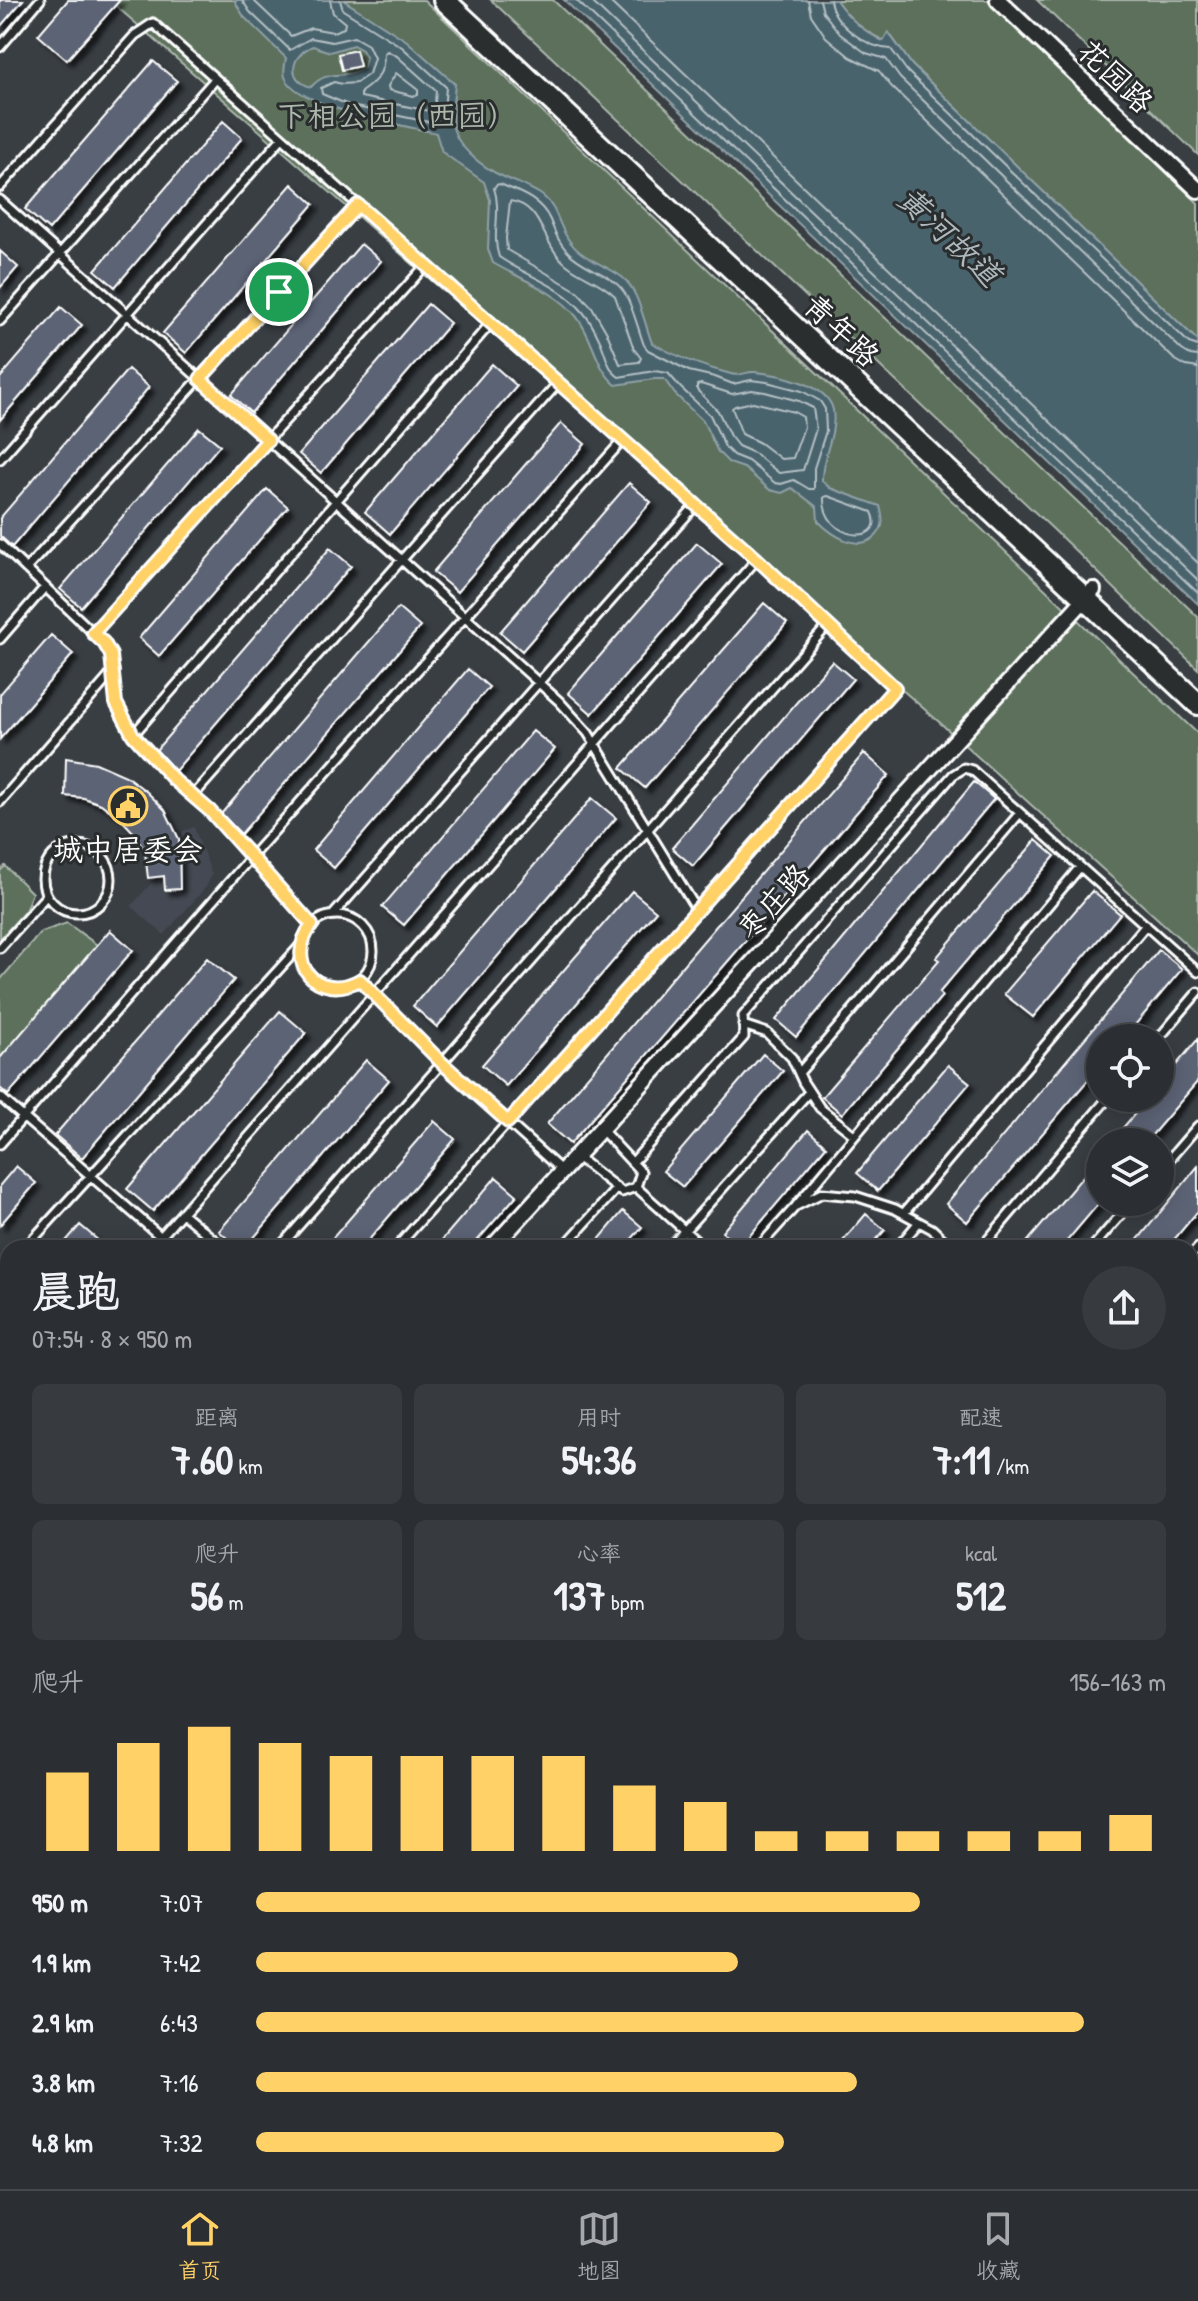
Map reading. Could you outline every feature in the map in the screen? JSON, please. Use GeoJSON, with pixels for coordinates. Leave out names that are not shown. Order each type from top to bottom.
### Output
{"type":"FeatureCollection","features":[{"type":"Feature","properties":{"kind":"street","name":"青年路"},"geometry":{"type":"LineString","coordinates":[[444,0],[1089,594],[1198,689]]}},
{"type":"Feature","properties":{"kind":"street","name":"青年路"},"geometry":{"type":"LineString","coordinates":[[461,0],[1089,594],[1198,704]]}},
{"type":"Feature","properties":{"kind":"street","name":"花园路"},"geometry":{"type":"LineString","coordinates":[[998,0],[1198,190]]}},
{"type":"Feature","properties":{"kind":"street","name":"枣庄路"},"geometry":{"type":"LineString","coordinates":[[499,1240],[1089,594]]}},
{"type":"Feature","properties":{"kind":"lane"},"geometry":{"type":"LineString","coordinates":[[0,47],[40,0]]}},
{"type":"Feature","properties":{"kind":"lane"},"geometry":{"type":"LineString","coordinates":[[0,187],[135,35],[153,23],[757,559],[895,688],[403,1240]]}},
{"type":"Feature","properties":{"kind":"lane"},"geometry":{"type":"LineString","coordinates":[[0,321],[215,79]]}},
{"type":"Feature","properties":{"kind":"lane"},"geometry":{"type":"LineString","coordinates":[[0,459],[282,138]]}},
{"type":"Feature","properties":{"kind":"lane"},"geometry":{"type":"LineString","coordinates":[[0,200],[559,701],[588,733],[697,910]]}},
{"type":"Feature","properties":{"kind":"lane"},"geometry":{"type":"LineString","coordinates":[[26,569],[358,205]]}},
{"type":"Feature","properties":{"kind":"lane"},"geometry":{"type":"LineString","coordinates":[[93,633],[426,265]]}},
{"type":"Feature","properties":{"kind":"lane"},"geometry":{"type":"LineString","coordinates":[[133,735],[491,323]]}},
{"type":"Feature","properties":{"kind":"lane"},"geometry":{"type":"LineString","coordinates":[[193,796],[558,383]]}},
{"type":"Feature","properties":{"kind":"lane"},"geometry":{"type":"LineString","coordinates":[[0,1144],[623,440]]}},
{"type":"Feature","properties":{"kind":"lane"},"geometry":{"type":"LineString","coordinates":[[333,915],[696,505]]}},
{"type":"Feature","properties":{"kind":"lane"},"geometry":{"type":"LineString","coordinates":[[0,544],[104,643],[111,655],[116,703],[133,735],[174,780],[210,811],[312,925]]}},
{"type":"Feature","properties":{"kind":"lane"},"geometry":{"type":"LineString","coordinates":[[158,1240],[757,559]]}},
{"type":"Feature","properties":{"kind":"lane"},"geometry":{"type":"LineString","coordinates":[[0,639],[45,587]]}},
{"type":"Feature","properties":{"kind":"lane"},"geometry":{"type":"LineString","coordinates":[[286,1240],[828,625]]}},
{"type":"Feature","properties":{"kind":"lane"},"geometry":{"type":"LineString","coordinates":[[0,802],[114,671]]}},
{"type":"Feature","properties":{"kind":"lane"},"geometry":{"type":"LineString","coordinates":[[632,1163],[744,1037],[743,1016],[953,775],[964,768],[972,770],[1198,972]]}},
{"type":"Feature","properties":{"kind":"lane"},"geometry":{"type":"LineString","coordinates":[[799,1073],[1020,813]]}},
{"type":"Feature","properties":{"kind":"lane"},"geometry":{"type":"LineString","coordinates":[[72,844],[83,845],[103,855],[111,876],[110,887],[97,906],[87,912],[64,911],[47,895],[43,885],[46,863],[53,854],[72,844]]}},
{"type":"Feature","properties":{"kind":"lane"},"geometry":{"type":"LineString","coordinates":[[765,1240],[1080,867]]}},
{"type":"Feature","properties":{"kind":"lane"},"geometry":{"type":"LineString","coordinates":[[0,948],[47,895]]}},
{"type":"Feature","properties":{"kind":"lane"},"geometry":{"type":"LineString","coordinates":[[333,915],[344,915],[364,926],[371,935],[374,947],[368,971],[360,980],[336,988],[313,979],[301,957],[305,934],[321,918],[333,915]]}},
{"type":"Feature","properties":{"kind":"lane"},"geometry":{"type":"LineString","coordinates":[[904,1213],[1146,925]]}},
{"type":"Feature","properties":{"kind":"lane"},"geometry":{"type":"LineString","coordinates":[[32,1240],[301,945]]}},
{"type":"Feature","properties":{"kind":"lane"},"geometry":{"type":"LineString","coordinates":[[360,980],[442,1063],[562,1171]]}},
{"type":"Feature","properties":{"kind":"lane"},"geometry":{"type":"LineString","coordinates":[[1171,1024],[1198,992]]}},
{"type":"Feature","properties":{"kind":"lane"},"geometry":{"type":"LineString","coordinates":[[743,1025],[767,1033],[792,1058],[820,1108],[854,1135]]}},
{"type":"Feature","properties":{"kind":"lane"},"geometry":{"type":"LineString","coordinates":[[677,1240],[809,1092]]}},
{"type":"Feature","properties":{"kind":"lane"},"geometry":{"type":"LineString","coordinates":[[0,1097],[161,1237]]}},
{"type":"Feature","properties":{"kind":"lane"},"geometry":{"type":"LineString","coordinates":[[988,1240],[1096,1112]]}},
{"type":"Feature","properties":{"kind":"lane"},"geometry":{"type":"LineString","coordinates":[[1174,1154],[1198,1126]]}},
{"type":"Feature","properties":{"kind":"lane"},"geometry":{"type":"LineString","coordinates":[[601,1129],[641,1172],[636,1187]]}},
{"type":"Feature","properties":{"kind":"lane"},"geometry":{"type":"LineString","coordinates":[[576,1156],[622,1192],[636,1187]]}},
{"type":"Feature","properties":{"kind":"lane"},"geometry":{"type":"LineString","coordinates":[[636,1187],[695,1240]]}},
{"type":"Feature","properties":{"kind":"lane"},"geometry":{"type":"LineString","coordinates":[[570,1240],[617,1188]]}},
{"type":"Feature","properties":{"kind":"lane"},"geometry":{"type":"LineString","coordinates":[[796,1206],[822,1193],[855,1196],[904,1213],[932,1229],[944,1240]]}},
{"type":"Feature","properties":{"kind":"lane"},"geometry":{"type":"LineString","coordinates":[[182,1213],[214,1240]]}},
{"type":"Feature","properties":{"kind":"lane"},"geometry":{"type":"LineString","coordinates":[[1099,1240],[1120,1216]]}},
{"type":"Feature","properties":{"kind":"lane"},"geometry":{"type":"LineString","coordinates":[[904,1240],[919,1222]]}},
{"type":"Feature","properties":{"kind":"shaded area"},"geometry":{"type":"Polygon","coordinates":[[[194,827],[212,875],[206,887],[164,935],[131,906],[170,862],[183,831],[194,827]]]}},
{"type":"Feature","properties":{"kind":"green space","name":"下相公园（西园）"},"geometry":{"type":"Polygon","coordinates":[[[109,0],[424,0],[1198,734],[1198,955],[938,721],[109,0]]]}},
{"type":"Feature","properties":{"kind":"green space"},"geometry":{"type":"Polygon","coordinates":[[[491,0],[553,0],[1198,617],[1198,669],[1056,532],[491,0]]]}},
{"type":"Feature","properties":{"kind":"green space"},"geometry":{"type":"Polygon","coordinates":[[[836,0],[988,0],[1198,203],[1198,341],[912,65],[889,33],[884,41],[869,33],[851,19],[836,0]]]}},
{"type":"Feature","properties":{"kind":"green space"},"geometry":{"type":"Polygon","coordinates":[[[1037,0],[1198,0],[1198,155],[1037,0]]]}},
{"type":"Feature","properties":{"kind":"green space"},"geometry":{"type":"Polygon","coordinates":[[[5,866],[32,893],[25,911],[0,939],[0,871],[5,866]]]}},
{"type":"Feature","properties":{"kind":"green space"},"geometry":{"type":"Polygon","coordinates":[[[67,923],[97,945],[0,1058],[0,980],[41,932],[67,923]]]}},
{"type":"Feature","properties":{"kind":"water"},"geometry":{"type":"Polygon","coordinates":[[[234,0],[343,0],[407,41],[455,84],[452,121],[464,147],[487,168],[543,196],[576,249],[628,283],[637,298],[652,343],[710,368],[737,375],[755,372],[776,375],[801,382],[822,393],[829,401],[834,419],[822,481],[830,488],[880,506],[882,522],[876,536],[861,543],[846,540],[818,521],[817,507],[792,488],[782,493],[770,490],[744,468],[729,463],[718,452],[703,421],[664,379],[616,385],[603,370],[582,325],[568,307],[548,292],[493,263],[488,249],[490,200],[484,182],[442,152],[436,133],[353,114],[293,88],[285,77],[286,58],[244,17],[234,0]],[[353,45],[330,52],[313,46],[296,60],[295,73],[297,78],[311,87],[324,77],[356,72],[364,68],[366,57],[362,50],[353,45]]]}},
{"type":"Feature","properties":{"kind":"water","name":"黄河故道"},"geometry":{"type":"Polygon","coordinates":[[[564,0],[836,0],[851,19],[869,33],[883,41],[888,32],[912,65],[1198,341],[1198,604],[564,0]]]}},
{"type":"Feature","properties":{"kind":"building"},"geometry":{"type":"Polygon","coordinates":[[[0,0],[23,0],[0,27],[0,0]]]}},
{"type":"Feature","properties":{"kind":"building"},"geometry":{"type":"Polygon","coordinates":[[[68,0],[120,0],[67,60],[38,35],[68,0]]]}},
{"type":"Feature","properties":{"kind":"building"},"geometry":{"type":"Polygon","coordinates":[[[356,50],[360,66],[342,70],[338,54],[356,50]]]}},
{"type":"Feature","properties":{"kind":"building"},"geometry":{"type":"Polygon","coordinates":[[[153,61],[177,81],[49,230],[25,209],[153,61]]]}},
{"type":"Feature","properties":{"kind":"building"},"geometry":{"type":"Polygon","coordinates":[[[223,121],[242,138],[115,287],[95,270],[223,121]]]}},
{"type":"Feature","properties":{"kind":"building"},"geometry":{"type":"Polygon","coordinates":[[[292,184],[314,204],[186,353],[163,333],[292,184]]]}},
{"type":"Feature","properties":{"kind":"building"},"geometry":{"type":"Polygon","coordinates":[[[361,244],[381,261],[251,413],[231,395],[361,244]]]}},
{"type":"Feature","properties":{"kind":"building"},"geometry":{"type":"Polygon","coordinates":[[[0,251],[18,267],[0,288],[0,251]]]}},
{"type":"Feature","properties":{"kind":"building"},"geometry":{"type":"Polygon","coordinates":[[[428,304],[450,323],[321,473],[299,454],[428,304]]]}},
{"type":"Feature","properties":{"kind":"building"},"geometry":{"type":"Polygon","coordinates":[[[61,307],[82,325],[0,420],[0,378],[61,307]]]}},
{"type":"Feature","properties":{"kind":"building"},"geometry":{"type":"Polygon","coordinates":[[[492,364],[517,386],[390,534],[365,512],[492,364]]]}},
{"type":"Feature","properties":{"kind":"building"},"geometry":{"type":"Polygon","coordinates":[[[128,369],[149,387],[12,547],[0,536],[0,518],[128,369]]]}},
{"type":"Feature","properties":{"kind":"building"},"geometry":{"type":"Polygon","coordinates":[[[561,423],[585,444],[457,592],[433,572],[561,423]]]}},
{"type":"Feature","properties":{"kind":"building"},"geometry":{"type":"Polygon","coordinates":[[[199,428],[220,445],[81,607],[60,589],[199,428]]]}},
{"type":"Feature","properties":{"kind":"building"},"geometry":{"type":"Polygon","coordinates":[[[629,483],[651,502],[522,651],[500,632],[629,483]]]}},
{"type":"Feature","properties":{"kind":"building"},"geometry":{"type":"Polygon","coordinates":[[[267,489],[288,507],[159,656],[139,638],[267,489]]]}},
{"type":"Feature","properties":{"kind":"building"},"geometry":{"type":"Polygon","coordinates":[[[697,543],[722,564],[592,714],[568,693],[697,543]]]}},
{"type":"Feature","properties":{"kind":"building"},"geometry":{"type":"Polygon","coordinates":[[[330,548],[351,566],[175,771],[156,750],[330,548]]]}},
{"type":"Feature","properties":{"kind":"building"},"geometry":{"type":"Polygon","coordinates":[[[764,603],[787,623],[645,788],[621,768],[764,603]]]}},
{"type":"Feature","properties":{"kind":"building"},"geometry":{"type":"Polygon","coordinates":[[[398,608],[420,627],[241,834],[221,814],[398,608]]]}},
{"type":"Feature","properties":{"kind":"building"},"geometry":{"type":"Polygon","coordinates":[[[51,635],[73,654],[0,739],[0,694],[51,635]]]}},
{"type":"Feature","properties":{"kind":"building"},"geometry":{"type":"Polygon","coordinates":[[[832,661],[853,679],[693,866],[672,848],[832,661]]]}},
{"type":"Feature","properties":{"kind":"building"},"geometry":{"type":"Polygon","coordinates":[[[468,669],[489,687],[334,868],[313,850],[468,669]]]}},
{"type":"Feature","properties":{"kind":"building"},"geometry":{"type":"Polygon","coordinates":[[[533,731],[555,749],[404,925],[382,907],[533,731]]]}},
{"type":"Feature","properties":{"kind":"building"},"geometry":{"type":"Polygon","coordinates":[[[864,753],[889,775],[570,1144],[547,1124],[864,753]]]}},
{"type":"Feature","properties":{"kind":"building"},"geometry":{"type":"Polygon","coordinates":[[[66,758],[96,763],[126,776],[165,810],[179,839],[180,889],[165,890],[164,876],[148,878],[145,853],[137,836],[120,818],[101,804],[65,796],[66,758]]]}},
{"type":"Feature","properties":{"kind":"building"},"geometry":{"type":"Polygon","coordinates":[[[974,782],[994,799],[796,1037],[776,1020],[974,782]]]}},
{"type":"Feature","properties":{"kind":"building"},"geometry":{"type":"Polygon","coordinates":[[[592,798],[616,818],[437,1027],[413,1006],[592,798]]]}},
{"type":"Feature","properties":{"kind":"building"},"geometry":{"type":"Polygon","coordinates":[[[1036,840],[1055,856],[842,1114],[822,1097],[1036,840]]]}},
{"type":"Feature","properties":{"kind":"building"},"geometry":{"type":"Polygon","coordinates":[[[632,891],[656,911],[506,1086],[482,1065],[632,891]]]}},
{"type":"Feature","properties":{"kind":"building"},"geometry":{"type":"Polygon","coordinates":[[[1092,891],[1120,914],[1033,1017],[1004,994],[1092,891]]]}},
{"type":"Feature","properties":{"kind":"building"},"geometry":{"type":"Polygon","coordinates":[[[110,930],[133,950],[8,1095],[0,1088],[0,1058],[110,930]]]}},
{"type":"Feature","properties":{"kind":"building"},"geometry":{"type":"Polygon","coordinates":[[[1159,950],[1182,969],[1136,1024],[1097,1024],[1159,950]]]}},
{"type":"Feature","properties":{"kind":"building"},"geometry":{"type":"Polygon","coordinates":[[[207,958],[234,980],[82,1158],[55,1135],[207,958]]]}},
{"type":"Feature","properties":{"kind":"building"},"geometry":{"type":"Polygon","coordinates":[[[280,1011],[306,1033],[153,1211],[127,1189],[280,1011]]]}},
{"type":"Feature","properties":{"kind":"building"},"geometry":{"type":"Polygon","coordinates":[[[1086,1037],[1086,1082],[967,1222],[946,1204],[1086,1037]]]}},
{"type":"Feature","properties":{"kind":"building"},"geometry":{"type":"Polygon","coordinates":[[[1198,1039],[1198,1081],[1174,1109],[1174,1067],[1198,1039]]]}},
{"type":"Feature","properties":{"kind":"building"},"geometry":{"type":"Polygon","coordinates":[[[763,1054],[783,1071],[683,1187],[663,1171],[763,1054]]]}},
{"type":"Feature","properties":{"kind":"building"},"geometry":{"type":"Polygon","coordinates":[[[366,1060],[389,1080],[252,1240],[229,1240],[219,1231],[366,1060]]]}},
{"type":"Feature","properties":{"kind":"building"},"geometry":{"type":"Polygon","coordinates":[[[948,1065],[970,1083],[878,1191],[857,1173],[948,1065]]]}},
{"type":"Feature","properties":{"kind":"building"},"geometry":{"type":"Polygon","coordinates":[[[1136,1112],[1172,1112],[1158,1128],[1123,1128],[1136,1112]]]}},
{"type":"Feature","properties":{"kind":"building"},"geometry":{"type":"Polygon","coordinates":[[[434,1121],[455,1139],[369,1240],[331,1240],[434,1121]]]}},
{"type":"Feature","properties":{"kind":"building"},"geometry":{"type":"Polygon","coordinates":[[[808,1130],[826,1146],[746,1240],[732,1240],[722,1232],[808,1130]]]}},
{"type":"Feature","properties":{"kind":"building"},"geometry":{"type":"Polygon","coordinates":[[[16,1166],[36,1183],[0,1225],[0,1185],[16,1166]]]}},
{"type":"Feature","properties":{"kind":"building"},"geometry":{"type":"Polygon","coordinates":[[[1198,1166],[1198,1211],[1174,1240],[1138,1240],[1157,1216],[1174,1216],[1174,1195],[1198,1166]]]}},
{"type":"Feature","properties":{"kind":"building"},"geometry":{"type":"Polygon","coordinates":[[[1086,1173],[1088,1216],[1068,1240],[1029,1240],[1086,1173]]]}},
{"type":"Feature","properties":{"kind":"building"},"geometry":{"type":"Polygon","coordinates":[[[496,1177],[517,1195],[478,1240],[442,1240],[496,1177]]]}},
{"type":"Feature","properties":{"kind":"building"},"geometry":{"type":"Polygon","coordinates":[[[623,1211],[642,1227],[631,1240],[599,1240],[623,1211]]]}},
{"type":"Feature","properties":{"kind":"building"},"geometry":{"type":"Polygon","coordinates":[[[866,1214],[885,1230],[876,1240],[844,1240],[866,1214]]]}},
{"type":"Feature","properties":{"kind":"building"},"geometry":{"type":"Polygon","coordinates":[[[80,1225],[98,1240],[67,1240],[80,1225]]]}},
{"type":"Feature","properties":{"kind":"place","name":"城中居委会"},"geometry":{"type":"Point","coordinates":[128,806]}},
{"type":"Feature","properties":{"kind":"route"},"geometry":{"type":"LineString","coordinates":[[358,205],[757,559],[895,688],[508,1122],[442,1063],[360,980],[336,988],[313,979],[301,957],[301,945],[312,925],[210,811],[174,780],[133,735],[116,703],[111,655],[93,633],[268,440],[200,379],[279,292],[358,205]]}}]}
